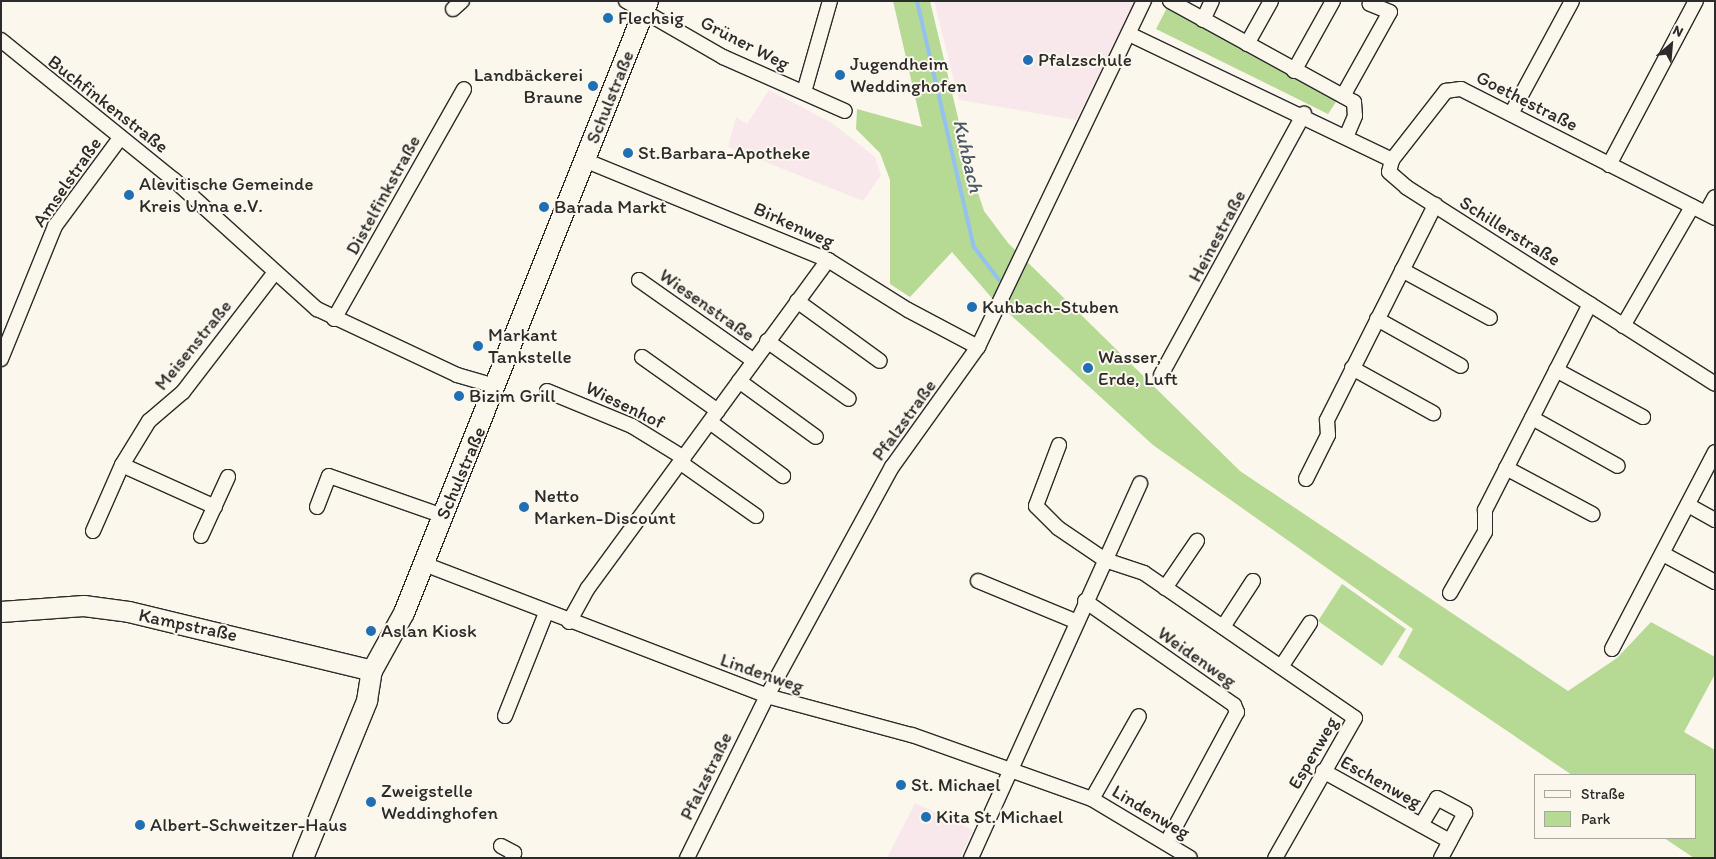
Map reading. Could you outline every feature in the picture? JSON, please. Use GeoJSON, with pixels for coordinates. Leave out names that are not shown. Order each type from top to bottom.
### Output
{"type":"FeatureCollection","features":[{"type":"Feature","properties":{"kind":"main road","name":"Schulstraße"},"geometry":{"type":"LineString","coordinates":[[308,856],[367,701],[372,671],[387,649],[424,564],[457,474],[486,414],[491,385],[646,5]]}},
{"type":"Feature","properties":{"kind":"main road","name":"Kampstraße"},"geometry":{"type":"LineString","coordinates":[[1,612],[84,606],[129,612],[372,671]]}},
{"type":"Feature","properties":{"kind":"street","name":"Grüner Weg"},"geometry":{"type":"LineString","coordinates":[[626,1],[646,5],[723,57],[845,111]]}},
{"type":"Feature","properties":{"kind":"street","name":"Grüner Weg"},"geometry":{"type":"LineString","coordinates":[[804,92],[830,1]]}},
{"type":"Feature","properties":{"kind":"street","name":"Pfalzstraße"},"geometry":{"type":"LineString","coordinates":[[687,858],[767,696],[892,467],[978,347],[1144,1]]}},
{"type":"Feature","properties":{"kind":"street"},"geometry":{"type":"LineString","coordinates":[[1170,1],[1294,71],[1343,96],[1357,109],[1347,134]]}},
{"type":"Feature","properties":{"kind":"street"},"geometry":{"type":"LineString","coordinates":[[1203,20],[1212,1]]}},
{"type":"Feature","properties":{"kind":"street"},"geometry":{"type":"LineString","coordinates":[[1247,44],[1271,1]]}},
{"type":"Feature","properties":{"kind":"street"},"geometry":{"type":"LineString","coordinates":[[1294,71],[1333,1]]}},
{"type":"Feature","properties":{"kind":"street"},"geometry":{"type":"LineString","coordinates":[[1511,114],[1572,1]]}},
{"type":"Feature","properties":{"kind":"street"},"geometry":{"type":"LineString","coordinates":[[1610,165],[1696,1]]}},
{"type":"Feature","properties":{"kind":"street"},"geometry":{"type":"LineString","coordinates":[[1343,96],[1390,12],[1370,4]]}},
{"type":"Feature","properties":{"kind":"street"},"geometry":{"type":"LineString","coordinates":[[1129,34],[1347,134],[1392,160]]}},
{"type":"Feature","properties":{"kind":"street","name":"Buchfinkenstraße"},"geometry":{"type":"LineString","coordinates":[[4,50],[203,204],[275,272],[334,319],[457,375],[491,385]]}},
{"type":"Feature","properties":{"kind":"street","name":"Goethestraße"},"geometry":{"type":"LineString","coordinates":[[1392,160],[1452,87],[1511,114],[1710,216]]}},
{"type":"Feature","properties":{"kind":"street","name":"Distelfinkstraße"},"geometry":{"type":"LineString","coordinates":[[334,319],[464,89]]}},
{"type":"Feature","properties":{"kind":"street","name":"Heinestraße"},"geometry":{"type":"LineString","coordinates":[[1161,375],[1304,114]]}},
{"type":"Feature","properties":{"kind":"street","name":"Amselstraße"},"geometry":{"type":"LineString","coordinates":[[1,359],[55,226],[120,138]]}},
{"type":"Feature","properties":{"kind":"street","name":"Birkenweg"},"geometry":{"type":"LineString","coordinates":[[584,160],[828,260],[908,310],[978,347]]}},
{"type":"Feature","properties":{"kind":"street","name":"Schillerstraße"},"geometry":{"type":"LineString","coordinates":[[1392,160],[1391,176],[1715,384]]}},
{"type":"Feature","properties":{"kind":"street"},"geometry":{"type":"LineString","coordinates":[[1710,216],[1715,197]]}},
{"type":"Feature","properties":{"kind":"street"},"geometry":{"type":"LineString","coordinates":[[1306,479],[1328,434],[1327,420],[1435,205]]}},
{"type":"Feature","properties":{"kind":"street"},"geometry":{"type":"LineString","coordinates":[[1624,326],[1692,207]]}},
{"type":"Feature","properties":{"kind":"street","name":"Wiesenstraße"},"geometry":{"type":"LineString","coordinates":[[569,622],[588,588],[683,461],[752,360],[828,260]]}},
{"type":"Feature","properties":{"kind":"street"},"geometry":{"type":"LineString","coordinates":[[1402,270],[1490,318]]}},
{"type":"Feature","properties":{"kind":"street","name":"Meisenstraße"},"geometry":{"type":"LineString","coordinates":[[93,531],[122,465],[149,421],[183,392],[275,272]]}},
{"type":"Feature","properties":{"kind":"street","name":"Wiesenstraße"},"geometry":{"type":"LineString","coordinates":[[639,280],[752,360]]}},
{"type":"Feature","properties":{"kind":"street"},"geometry":{"type":"LineString","coordinates":[[797,301],[880,361]]}},
{"type":"Feature","properties":{"kind":"street"},"geometry":{"type":"LineString","coordinates":[[1450,593],[1485,532],[1485,510],[1590,304]]}},
{"type":"Feature","properties":{"kind":"street"},"geometry":{"type":"LineString","coordinates":[[1377,319],[1461,366]]}},
{"type":"Feature","properties":{"kind":"street","name":"Wiesenstraße"},"geometry":{"type":"LineString","coordinates":[[767,341],[849,399]]}},
{"type":"Feature","properties":{"kind":"street"},"geometry":{"type":"LineString","coordinates":[[642,357],[783,476]]}},
{"type":"Feature","properties":{"kind":"street"},"geometry":{"type":"LineString","coordinates":[[1352,368],[1433,413]]}},
{"type":"Feature","properties":{"kind":"street"},"geometry":{"type":"LineString","coordinates":[[1556,370],[1643,417]]}},
{"type":"Feature","properties":{"kind":"street"},"geometry":{"type":"LineString","coordinates":[[739,381],[816,437]]}},
{"type":"Feature","properties":{"kind":"street","name":"Wiesenhof"},"geometry":{"type":"LineString","coordinates":[[548,391],[632,426],[683,461]]}},
{"type":"Feature","properties":{"kind":"street"},"geometry":{"type":"LineString","coordinates":[[1532,418],[1618,466]]}},
{"type":"Feature","properties":{"kind":"street","name":"Espenweg"},"geometry":{"type":"LineString","coordinates":[[1059,445],[1036,506],[1105,560],[1144,573],[1355,718],[1275,858]]}},
{"type":"Feature","properties":{"kind":"street"},"geometry":{"type":"LineString","coordinates":[[1612,649],[1714,455]]}},
{"type":"Feature","properties":{"kind":"street"},"geometry":{"type":"LineString","coordinates":[[683,461],[756,516]]}},
{"type":"Feature","properties":{"kind":"street"},"geometry":{"type":"LineString","coordinates":[[122,465],[215,506]]}},
{"type":"Feature","properties":{"kind":"street"},"geometry":{"type":"LineString","coordinates":[[1506,468],[1592,514]]}},
{"type":"Feature","properties":{"kind":"street"},"geometry":{"type":"LineString","coordinates":[[317,507],[329,476],[443,516]]}},
{"type":"Feature","properties":{"kind":"street"},"geometry":{"type":"LineString","coordinates":[[201,536],[228,477]]}},
{"type":"Feature","properties":{"kind":"street"},"geometry":{"type":"LineString","coordinates":[[971,858],[1075,621],[1140,483]]}},
{"type":"Feature","properties":{"kind":"street"},"geometry":{"type":"LineString","coordinates":[[1688,505],[1715,520]]}},
{"type":"Feature","properties":{"kind":"street"},"geometry":{"type":"LineString","coordinates":[[1165,588],[1197,541]]}},
{"type":"Feature","properties":{"kind":"street"},"geometry":{"type":"LineString","coordinates":[[1663,554],[1715,582]]}},
{"type":"Feature","properties":{"kind":"street","name":"Lindenweg"},"geometry":{"type":"LineString","coordinates":[[424,564],[569,622],[767,696],[903,733],[1009,768],[1092,799],[1167,842],[1190,858]]}},
{"type":"Feature","properties":{"kind":"street"},"geometry":{"type":"LineString","coordinates":[[978,581],[1075,621]]}},
{"type":"Feature","properties":{"kind":"street"},"geometry":{"type":"LineString","coordinates":[[1223,627],[1253,582]]}},
{"type":"Feature","properties":{"kind":"street","name":"Weidenweg"},"geometry":{"type":"LineString","coordinates":[[1085,601],[1234,705],[1237,712],[1167,842]]}},
{"type":"Feature","properties":{"kind":"street"},"geometry":{"type":"LineString","coordinates":[[505,716],[546,613]]}},
{"type":"Feature","properties":{"kind":"street"},"geometry":{"type":"LineString","coordinates":[[1281,666],[1310,624]]}},
{"type":"Feature","properties":{"kind":"street","name":"Lindenweg"},"geometry":{"type":"LineString","coordinates":[[1092,799],[1139,716]]}},
{"type":"Feature","properties":{"kind":"street","name":"Eschenweg"},"geometry":{"type":"LineString","coordinates":[[1323,772],[1450,841]]}},
{"type":"Feature","properties":{"kind":"street","name":"Eschenweg"},"geometry":{"type":"LineString","coordinates":[[1421,825],[1437,798],[1465,813],[1441,858]]}},
{"type":"Feature","properties":{"kind":"street"},"geometry":{"type":"LineString","coordinates":[[501,846],[514,853],[512,858]]}},
{"type":"Feature","properties":{"kind":"shaded area","name":"Pfalzschule"},"geometry":{"type":"Polygon","coordinates":[[[934,1],[1136,1],[1076,120],[959,100],[934,1]]]}},
{"type":"Feature","properties":{"kind":"shaded area"},"geometry":{"type":"Polygon","coordinates":[[[769,90],[832,123],[875,157],[881,175],[863,201],[728,147],[736,117],[747,124],[769,90]]]}},
{"type":"Feature","properties":{"kind":"shaded area","name":"Kita St. Michael"},"geometry":{"type":"Polygon","coordinates":[[[915,803],[973,830],[960,858],[887,858],[915,803]]]}},
{"type":"Feature","properties":{"kind":"green space"},"geometry":{"type":"Polygon","coordinates":[[[893,1],[930,1],[970,168],[984,211],[1008,243],[1240,471],[1568,691],[1617,658],[1651,622],[1715,657],[1715,674],[1684,732],[1715,750],[1715,858],[1694,858],[1666,839],[1696,839],[1696,774],[1571,774],[1398,657],[1413,629],[1153,445],[991,297],[952,252],[910,297],[890,284],[890,180],[880,153],[856,129],[857,109],[922,127],[893,1]]]}},
{"type":"Feature","properties":{"kind":"green space"},"geometry":{"type":"Polygon","coordinates":[[[1168,6],[1338,99],[1328,114],[1156,29],[1168,6]]]}},
{"type":"Feature","properties":{"kind":"green space"},"geometry":{"type":"Polygon","coordinates":[[[1342,584],[1406,629],[1382,666],[1318,621],[1342,584]]]}},
{"type":"Feature","properties":{"kind":"waterway","name":"Kuhbach"},"geometry":{"type":"LineString","coordinates":[[917,1],[974,247],[999,280]]}},
{"type":"Feature","properties":{"kind":"place","name":"Flechsig"},"geometry":{"type":"Point","coordinates":[608,18]}},
{"type":"Feature","properties":{"kind":"place","name":"Pfalzschule"},"geometry":{"type":"Point","coordinates":[1028,60]}},
{"type":"Feature","properties":{"kind":"place","name":"Jugendheim Weddinghofen"},"geometry":{"type":"Point","coordinates":[840,75]}},
{"type":"Feature","properties":{"kind":"place","name":"Landbäckerei Braune"},"geometry":{"type":"Point","coordinates":[593,86]}},
{"type":"Feature","properties":{"kind":"place","name":"St.Barbara-Apotheke"},"geometry":{"type":"Point","coordinates":[628,153]}},
{"type":"Feature","properties":{"kind":"place","name":"Alevitische Gemeinde Kreis Unna e.V."},"geometry":{"type":"Point","coordinates":[129,195]}},
{"type":"Feature","properties":{"kind":"place","name":"Barada Markt"},"geometry":{"type":"Point","coordinates":[544,207]}},
{"type":"Feature","properties":{"kind":"place","name":"Kuhbach-Stuben"},"geometry":{"type":"Point","coordinates":[972,307]}},
{"type":"Feature","properties":{"kind":"place","name":"Markant Tankstelle"},"geometry":{"type":"Point","coordinates":[478,346]}},
{"type":"Feature","properties":{"kind":"place","name":"Wasser, Erde, Luft"},"geometry":{"type":"Point","coordinates":[1088,368]}},
{"type":"Feature","properties":{"kind":"place","name":"Bizim Grill"},"geometry":{"type":"Point","coordinates":[459,396]}},
{"type":"Feature","properties":{"kind":"place","name":"Netto Marken-Discount"},"geometry":{"type":"Point","coordinates":[524,507]}},
{"type":"Feature","properties":{"kind":"place","name":"Aslan Kiosk"},"geometry":{"type":"Point","coordinates":[371,631]}},
{"type":"Feature","properties":{"kind":"place","name":"St. Michael"},"geometry":{"type":"Point","coordinates":[901,785]}},
{"type":"Feature","properties":{"kind":"place","name":"Zweigstelle Weddinghofen"},"geometry":{"type":"Point","coordinates":[371,802]}},
{"type":"Feature","properties":{"kind":"place","name":"Kita St. Michael"},"geometry":{"type":"Point","coordinates":[926,817]}},
{"type":"Feature","properties":{"kind":"place","name":"Albert-Schweitzer-Haus"},"geometry":{"type":"Point","coordinates":[140,825]}}]}
